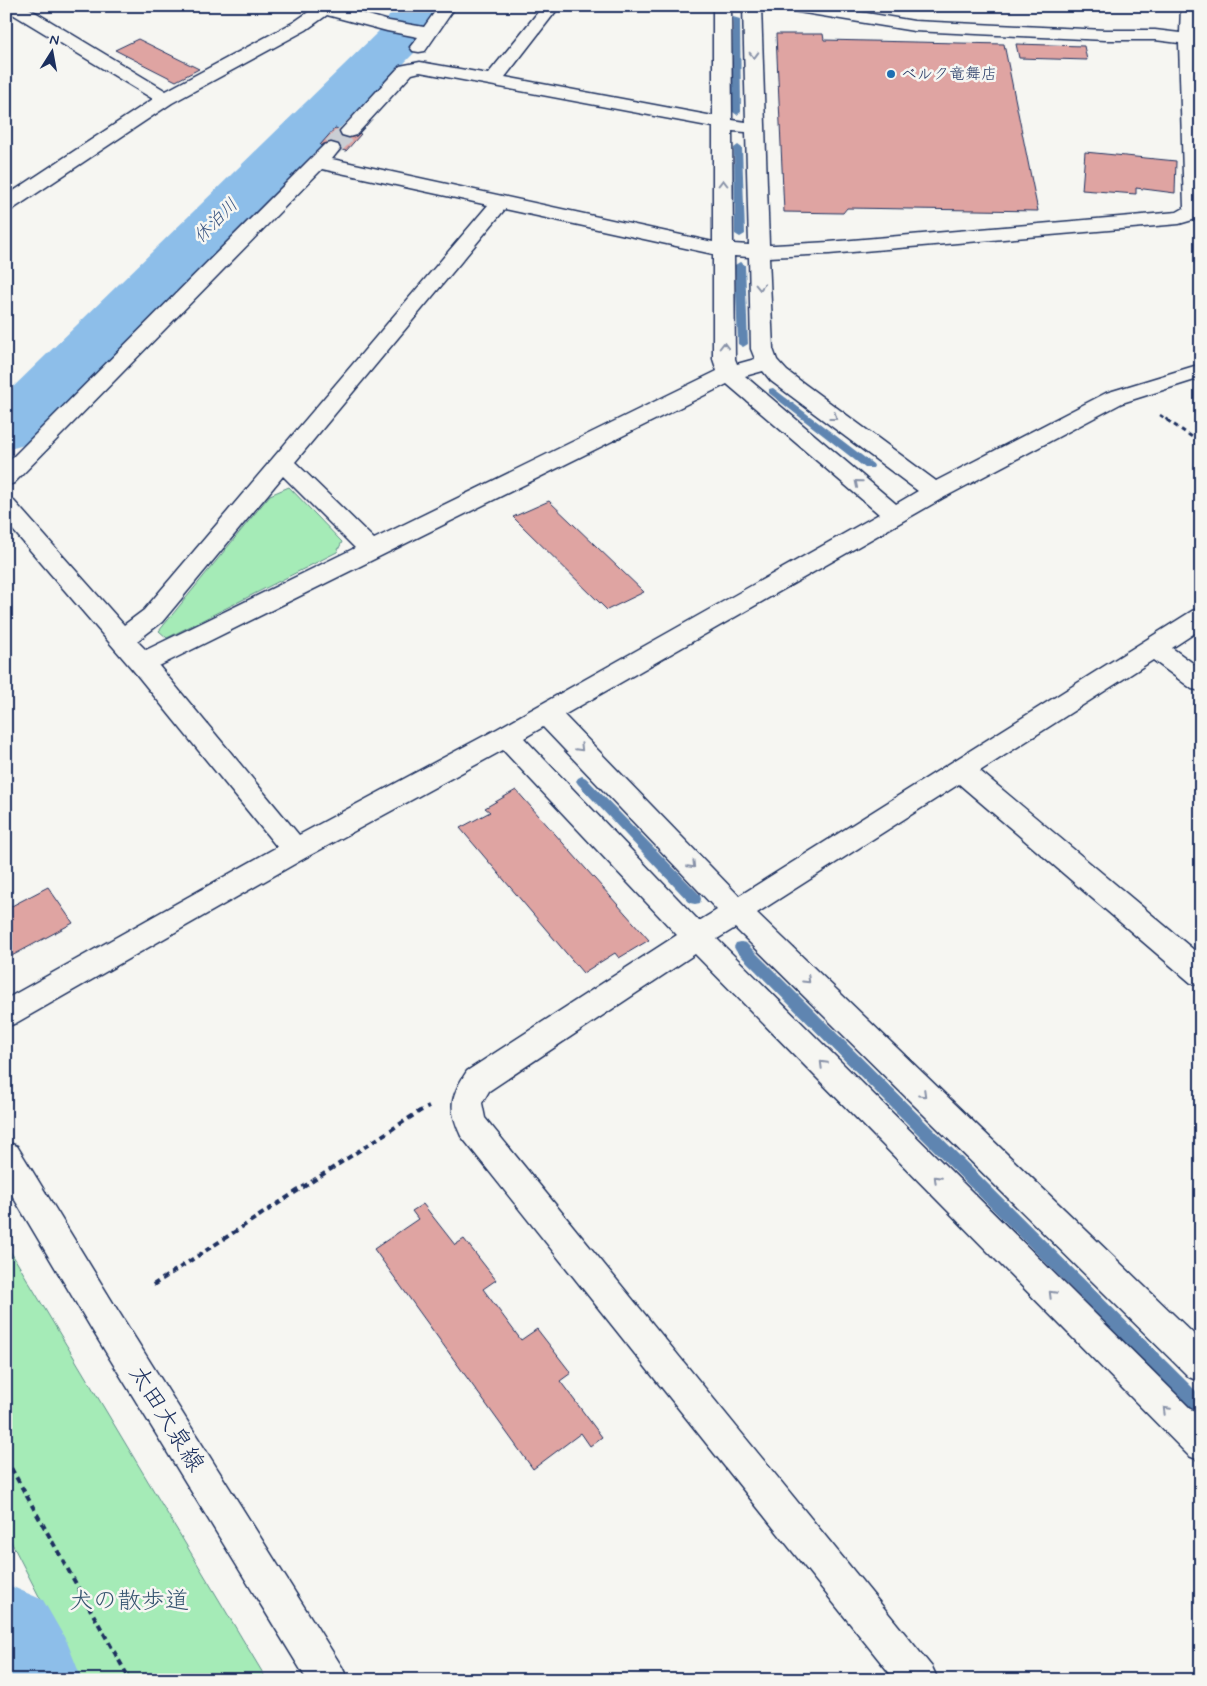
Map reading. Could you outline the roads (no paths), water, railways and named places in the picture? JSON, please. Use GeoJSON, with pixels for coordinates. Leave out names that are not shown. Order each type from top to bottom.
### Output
{"type":"FeatureCollection","features":[{"type":"Feature","properties":{"kind":"street"},"geometry":{"type":"LineString","coordinates":[[12,6],[166,99]]}},
{"type":"Feature","properties":{"kind":"street"},"geometry":{"type":"LineString","coordinates":[[412,67],[414,56],[424,32],[448,6]]}},
{"type":"Feature","properties":{"kind":"street"},"geometry":{"type":"LineString","coordinates":[[494,80],[552,6]]}},
{"type":"Feature","properties":{"kind":"street"},"geometry":{"type":"LineString","coordinates":[[722,6],[724,359],[729,374],[895,515]]}},
{"type":"Feature","properties":{"kind":"street"},"geometry":{"type":"LineString","coordinates":[[752,6],[762,350],[767,362],[779,376],[934,492]]}},
{"type":"Feature","properties":{"kind":"street"},"geometry":{"type":"LineString","coordinates":[[792,6],[914,26],[1105,35],[1155,35],[1188,39]]}},
{"type":"Feature","properties":{"kind":"street"},"geometry":{"type":"LineString","coordinates":[[6,478],[325,154],[500,203],[723,250],[759,251],[905,242],[1165,219],[1189,215],[1194,208],[1188,39],[1190,6]]}},
{"type":"Feature","properties":{"kind":"street"},"geometry":{"type":"LineString","coordinates":[[6,205],[166,99],[300,26],[327,8],[387,26],[424,32]]}},
{"type":"Feature","properties":{"kind":"street"},"geometry":{"type":"LineString","coordinates":[[349,131],[403,73],[412,67],[433,68],[723,125],[756,129]]}},
{"type":"Feature","properties":{"kind":"street"},"geometry":{"type":"LineString","coordinates":[[121,638],[140,627],[153,616],[500,203]]}},
{"type":"Feature","properties":{"kind":"street"},"geometry":{"type":"LineString","coordinates":[[142,663],[729,374],[767,362]]}},
{"type":"Feature","properties":{"kind":"street"},"geometry":{"type":"LineString","coordinates":[[6,1014],[296,850],[506,736],[934,492],[1114,398],[1201,371]]}},
{"type":"Feature","properties":{"kind":"street"},"geometry":{"type":"LineString","coordinates":[[283,463],[371,550]]}},
{"type":"Feature","properties":{"kind":"street"},"geometry":{"type":"LineString","coordinates":[[6,507],[121,638],[296,850]]}},
{"type":"Feature","properties":{"kind":"street"},"geometry":{"type":"LineString","coordinates":[[920,1680],[472,1126],[465,1107],[478,1081],[697,937],[1201,617]]}},
{"type":"Feature","properties":{"kind":"street"},"geometry":{"type":"LineString","coordinates":[[1154,648],[1201,682]]}},
{"type":"Feature","properties":{"kind":"street"},"geometry":{"type":"LineString","coordinates":[[546,713],[737,912],[1201,1365]]}},
{"type":"Feature","properties":{"kind":"street"},"geometry":{"type":"LineString","coordinates":[[506,736],[697,937],[1201,1444]]}},
{"type":"Feature","properties":{"kind":"street"},"geometry":{"type":"LineString","coordinates":[[960,769],[1201,974]]}},
{"type":"Feature","properties":{"kind":"street","name":"太田大泉線"},"geometry":{"type":"LineString","coordinates":[[6,1156],[103,1318],[329,1680]]}},
{"type":"Feature","properties":{"kind":"waterway","name":"休泊川"},"geometry":{"type":"LineString","coordinates":[[6,430],[397,41],[420,6]]}},
{"type":"Feature","properties":{"kind":"waterway"},"geometry":{"type":"LineString","coordinates":[[736,19],[737,112]]}},
{"type":"Feature","properties":{"kind":"waterway"},"geometry":{"type":"LineString","coordinates":[[738,148],[740,234]]}},
{"type":"Feature","properties":{"kind":"waterway"},"geometry":{"type":"LineString","coordinates":[[740,265],[743,344]]}},
{"type":"Feature","properties":{"kind":"waterway"},"geometry":{"type":"LineString","coordinates":[[773,391],[869,466]]}},
{"type":"Feature","properties":{"kind":"waterway"},"geometry":{"type":"LineString","coordinates":[[582,781],[695,899]]}},
{"type":"Feature","properties":{"kind":"waterway"},"geometry":{"type":"LineString","coordinates":[[741,947],[1201,1407]]}},
{"type":"Feature","properties":{"kind":"waterway","name":"休泊川"},"geometry":{"type":"LineString","coordinates":[[6,1637],[29,1680]]}},
{"type":"Feature","properties":{"kind":"tunnel"},"geometry":{"type":"LineString","coordinates":[[332,147],[349,131]]}},
{"type":"Feature","properties":{"kind":"place","name":"ベルク竜舞店"},"geometry":{"type":"Point","coordinates":[891,74]}},
{"type":"Feature","properties":{"kind":"park label","name":"犬の散歩道"},"geometry":{"type":"Point","coordinates":[129,1601]}}]}
